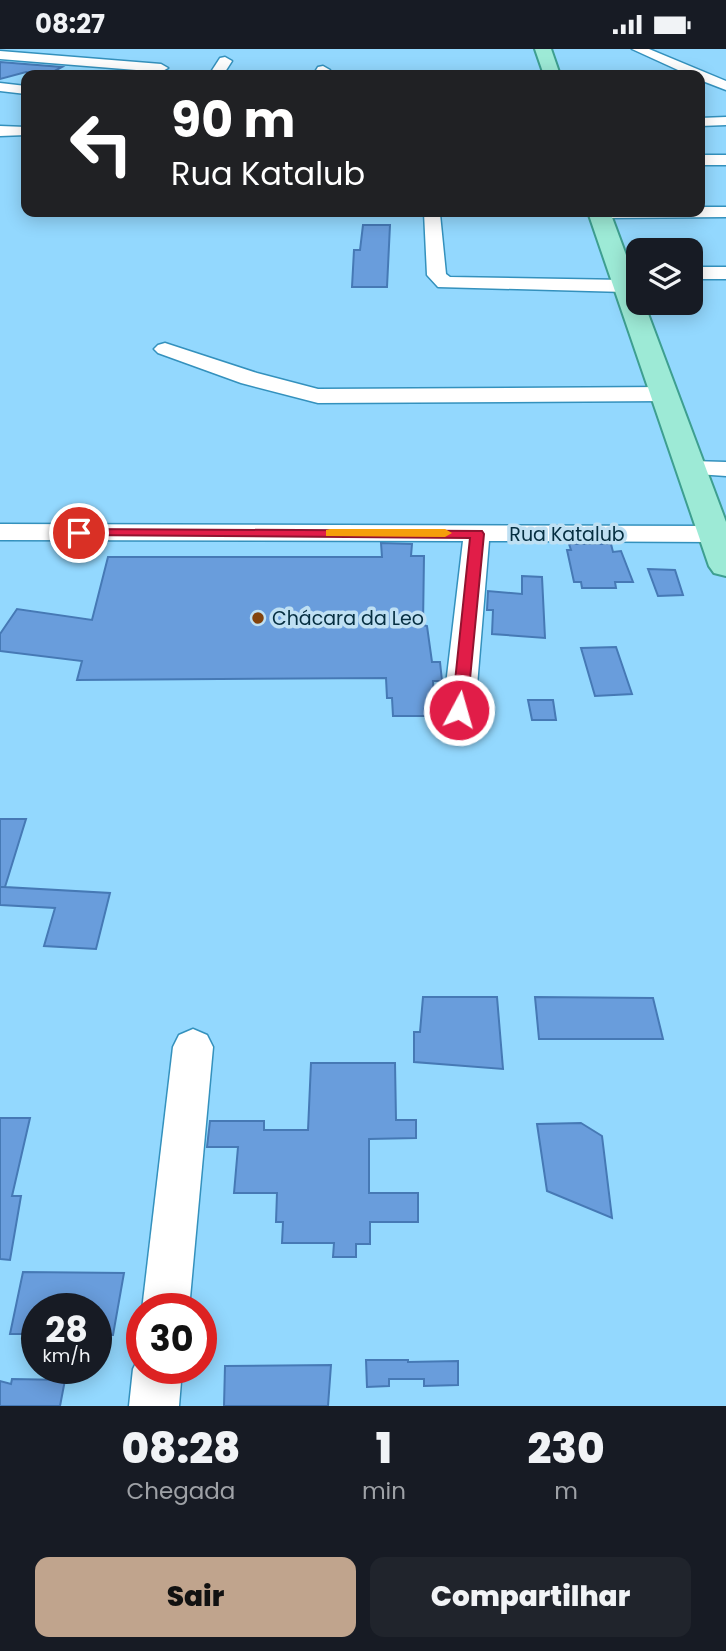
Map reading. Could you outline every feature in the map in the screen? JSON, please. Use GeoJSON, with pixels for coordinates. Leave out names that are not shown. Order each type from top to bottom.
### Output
{"type":"FeatureCollection","features":[{"type":"Feature","properties":{"kind":"main road"},"geometry":{"type":"LineString","coordinates":[[543,49],[550,70]]}},
{"type":"Feature","properties":{"kind":"main road"},"geometry":{"type":"LineString","coordinates":[[601,217],[626,271]]}},
{"type":"Feature","properties":{"kind":"main road"},"geometry":{"type":"LineString","coordinates":[[640,315],[665,394],[726,566]]}},
{"type":"Feature","properties":{"kind":"street"},"geometry":{"type":"LineString","coordinates":[[638,49],[688,70]]}},
{"type":"Feature","properties":{"kind":"street"},"geometry":{"type":"LineString","coordinates":[[0,55],[160,69]]}},
{"type":"Feature","properties":{"kind":"street"},"geometry":{"type":"LineString","coordinates":[[219,70],[225,61]]}},
{"type":"Feature","properties":{"kind":"street"},"geometry":{"type":"LineString","coordinates":[[705,77],[726,86]]}},
{"type":"Feature","properties":{"kind":"street"},"geometry":{"type":"LineString","coordinates":[[0,87],[21,89]]}},
{"type":"Feature","properties":{"kind":"street"},"geometry":{"type":"LineString","coordinates":[[0,96],[21,96]]}},
{"type":"Feature","properties":{"kind":"street"},"geometry":{"type":"LineString","coordinates":[[705,122],[726,121]]}},
{"type":"Feature","properties":{"kind":"street"},"geometry":{"type":"LineString","coordinates":[[0,131],[21,131]]}},
{"type":"Feature","properties":{"kind":"street"},"geometry":{"type":"LineString","coordinates":[[705,160],[726,160]]}},
{"type":"Feature","properties":{"kind":"street"},"geometry":{"type":"LineString","coordinates":[[705,212],[726,212]]}},
{"type":"Feature","properties":{"kind":"street"},"geometry":{"type":"LineString","coordinates":[[431,217],[438,275],[445,283],[626,278]]}},
{"type":"Feature","properties":{"kind":"street"},"geometry":{"type":"LineString","coordinates":[[703,273],[726,273]]}},
{"type":"Feature","properties":{"kind":"street"},"geometry":{"type":"LineString","coordinates":[[165,349],[249,378],[318,396],[665,394]]}},
{"type":"Feature","properties":{"kind":"street"},"geometry":{"type":"LineString","coordinates":[[691,468],[726,469]]}},
{"type":"Feature","properties":{"kind":"street","name":"Rua Katalub"},"geometry":{"type":"LineString","coordinates":[[0,532],[715,534]]}},
{"type":"Feature","properties":{"kind":"street"},"geometry":{"type":"LineString","coordinates":[[459,710],[477,534]]}},
{"type":"Feature","properties":{"kind":"street"},"geometry":{"type":"LineString","coordinates":[[167,1293],[193,1047]]}},
{"type":"Feature","properties":{"kind":"street"},"geometry":{"type":"LineString","coordinates":[[154,1406],[156,1384]]}},
{"type":"Feature","properties":{"kind":"building"},"geometry":{"type":"Polygon","coordinates":[[[0,62],[62,67],[56,70],[21,70],[21,73],[0,79],[0,62]]]}},
{"type":"Feature","properties":{"kind":"building"},"geometry":{"type":"Polygon","coordinates":[[[363,225],[390,225],[387,287],[352,287],[354,250],[360,250],[363,225]]]}},
{"type":"Feature","properties":{"kind":"building","name":"Chácara da Leo"},"geometry":{"type":"Polygon","coordinates":[[[381,543],[412,544],[411,556],[424,556],[423,625],[427,626],[432,662],[440,662],[442,681],[433,681],[435,716],[393,716],[392,698],[387,698],[386,678],[77,680],[82,661],[0,651],[0,634],[17,609],[92,620],[108,557],[382,557],[381,543]]]}},
{"type":"Feature","properties":{"kind":"building"},"geometry":{"type":"Polygon","coordinates":[[[569,544],[611,544],[613,552],[621,551],[633,582],[615,582],[616,588],[582,588],[581,582],[574,582],[567,550],[571,550],[569,544]]]}},
{"type":"Feature","properties":{"kind":"building"},"geometry":{"type":"Polygon","coordinates":[[[648,569],[675,570],[683,595],[658,596],[648,569]]]}},
{"type":"Feature","properties":{"kind":"building"},"geometry":{"type":"Polygon","coordinates":[[[522,576],[542,577],[545,638],[492,634],[493,610],[487,610],[488,591],[522,594],[522,576]]]}},
{"type":"Feature","properties":{"kind":"building"},"geometry":{"type":"Polygon","coordinates":[[[616,647],[632,694],[595,696],[581,648],[616,647]]]}},
{"type":"Feature","properties":{"kind":"building"},"geometry":{"type":"Polygon","coordinates":[[[528,700],[553,700],[556,720],[532,720],[528,700]]]}},
{"type":"Feature","properties":{"kind":"building"},"geometry":{"type":"Polygon","coordinates":[[[0,819],[26,819],[5,887],[110,893],[96,949],[44,946],[55,908],[0,905],[0,819]]]}},
{"type":"Feature","properties":{"kind":"building"},"geometry":{"type":"Polygon","coordinates":[[[423,997],[497,997],[503,1069],[414,1062],[414,1032],[420,1032],[423,997]]]}},
{"type":"Feature","properties":{"kind":"building"},"geometry":{"type":"Polygon","coordinates":[[[535,997],[653,998],[663,1039],[539,1039],[535,997]]]}},
{"type":"Feature","properties":{"kind":"building"},"geometry":{"type":"Polygon","coordinates":[[[311,1063],[395,1063],[396,1120],[416,1120],[416,1138],[369,1139],[369,1193],[418,1193],[418,1222],[370,1222],[370,1244],[356,1244],[356,1257],[333,1257],[334,1243],[282,1243],[283,1222],[276,1222],[277,1193],[234,1193],[238,1147],[207,1147],[210,1121],[264,1121],[264,1130],[308,1130],[311,1063]]]}},
{"type":"Feature","properties":{"kind":"building"},"geometry":{"type":"Polygon","coordinates":[[[0,1118],[30,1118],[12,1196],[21,1196],[10,1260],[0,1259],[0,1118]]]}},
{"type":"Feature","properties":{"kind":"building"},"geometry":{"type":"Polygon","coordinates":[[[581,1123],[602,1136],[612,1218],[547,1191],[537,1124],[581,1123]]]}},
{"type":"Feature","properties":{"kind":"building"},"geometry":{"type":"Polygon","coordinates":[[[23,1272],[124,1273],[113,1335],[112,1293],[21,1293],[21,1334],[10,1334],[23,1272]]]}},
{"type":"Feature","properties":{"kind":"building"},"geometry":{"type":"Polygon","coordinates":[[[366,1360],[458,1361],[458,1385],[424,1386],[424,1379],[389,1379],[389,1386],[367,1387],[366,1360]]]}},
{"type":"Feature","properties":{"kind":"building"},"geometry":{"type":"Polygon","coordinates":[[[331,1365],[328,1406],[224,1406],[225,1366],[331,1365]]]}},
{"type":"Feature","properties":{"kind":"building"},"geometry":{"type":"Polygon","coordinates":[[[12,1379],[21,1379],[21,1384],[64,1384],[60,1406],[0,1406],[0,1381],[11,1384],[12,1379]]]}},
{"type":"Feature","properties":{"kind":"slow traffic"},"geometry":{"type":"LineString","coordinates":[[330,533],[445,533]]}},
{"type":"Feature","properties":{"kind":"place","name":"Chácara da Leo"},"geometry":{"type":"Point","coordinates":[258,618]}},
{"type":"Feature","properties":{"kind":"route"},"geometry":{"type":"LineString","coordinates":[[79,533],[477,534],[459,710]]}}]}
